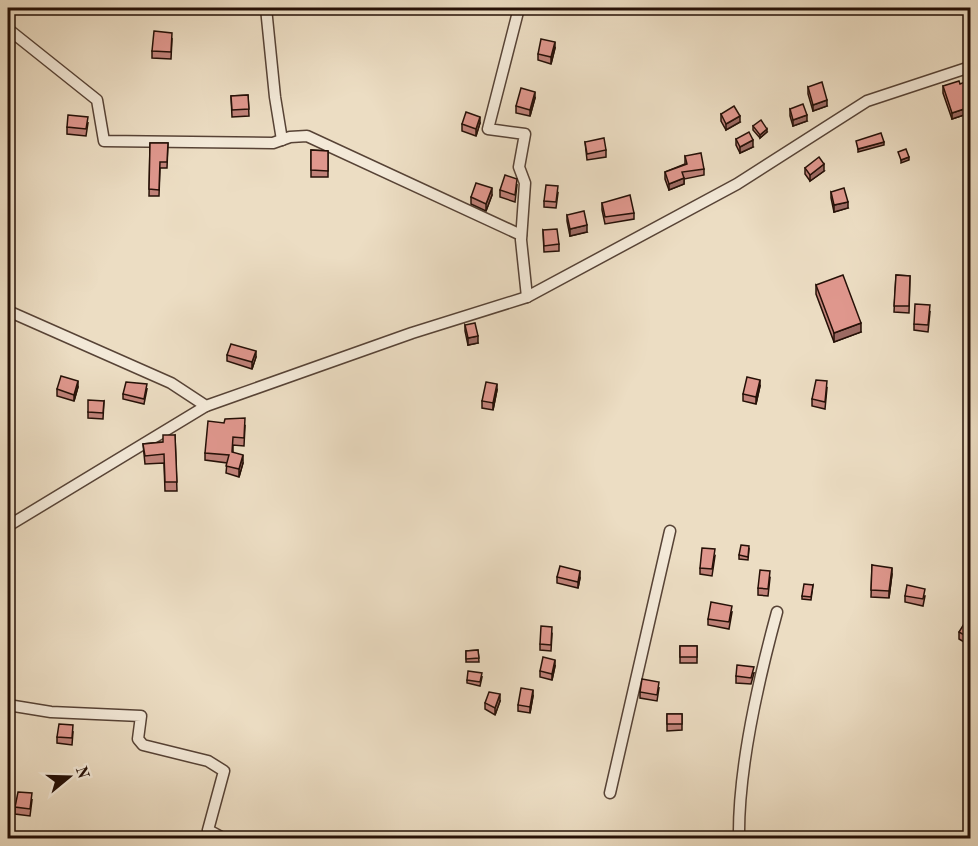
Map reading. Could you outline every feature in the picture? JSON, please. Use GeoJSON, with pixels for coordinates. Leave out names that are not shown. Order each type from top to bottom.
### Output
{"type":"FeatureCollection","features":[{"type":"Feature","properties":{"kind":"street"},"geometry":{"type":"LineString","coordinates":[[266,8],[274,97],[282,140]]}},
{"type":"Feature","properties":{"kind":"street"},"geometry":{"type":"LineString","coordinates":[[519,8],[488,129],[525,134],[519,167],[525,183],[521,235],[527,297]]}},
{"type":"Feature","properties":{"kind":"street"},"geometry":{"type":"LineString","coordinates":[[8,29],[96,100],[104,141],[273,143],[308,136],[521,235]]}},
{"type":"Feature","properties":{"kind":"street"},"geometry":{"type":"LineString","coordinates":[[8,526],[206,406],[412,333],[527,297],[737,184],[867,101],[970,67]]}},
{"type":"Feature","properties":{"kind":"street"},"geometry":{"type":"LineString","coordinates":[[8,311],[171,383],[206,406]]}},
{"type":"Feature","properties":{"kind":"street"},"geometry":{"type":"LineString","coordinates":[[610,793],[670,531]]}},
{"type":"Feature","properties":{"kind":"street"},"geometry":{"type":"LineString","coordinates":[[739,838],[746,760],[763,664],[777,612]]}},
{"type":"Feature","properties":{"kind":"street"},"geometry":{"type":"LineString","coordinates":[[8,705],[51,712],[141,716],[138,739],[143,745],[208,761],[224,771],[208,830],[223,838]]}},
{"type":"Feature","properties":{"kind":"building"},"geometry":{"type":"Polygon","coordinates":[[[154,31],[172,33],[171,52],[152,51],[154,31]]]}},
{"type":"Feature","properties":{"kind":"building"},"geometry":{"type":"Polygon","coordinates":[[[541,39],[555,42],[551,57],[538,54],[541,39]]]}},
{"type":"Feature","properties":{"kind":"building"},"geometry":{"type":"Polygon","coordinates":[[[970,80],[970,93],[964,96],[967,108],[952,113],[943,86],[970,80]]]}},
{"type":"Feature","properties":{"kind":"building"},"geometry":{"type":"Polygon","coordinates":[[[822,82],[827,100],[813,105],[808,87],[822,82]]]}},
{"type":"Feature","properties":{"kind":"building"},"geometry":{"type":"Polygon","coordinates":[[[521,88],[535,92],[530,110],[516,106],[521,88]]]}},
{"type":"Feature","properties":{"kind":"building"},"geometry":{"type":"Polygon","coordinates":[[[248,95],[249,109],[232,110],[231,96],[248,95]]]}},
{"type":"Feature","properties":{"kind":"building"},"geometry":{"type":"Polygon","coordinates":[[[803,104],[807,115],[793,120],[790,109],[803,104]]]}},
{"type":"Feature","properties":{"kind":"building"},"geometry":{"type":"Polygon","coordinates":[[[734,106],[740,116],[726,124],[721,114],[734,106]]]}},
{"type":"Feature","properties":{"kind":"building"},"geometry":{"type":"Polygon","coordinates":[[[466,112],[480,117],[476,129],[462,124],[466,112]]]}},
{"type":"Feature","properties":{"kind":"building"},"geometry":{"type":"Polygon","coordinates":[[[68,115],[88,117],[86,129],[67,127],[68,115]]]}},
{"type":"Feature","properties":{"kind":"building"},"geometry":{"type":"Polygon","coordinates":[[[761,120],[767,129],[760,135],[753,126],[761,120]]]}},
{"type":"Feature","properties":{"kind":"building"},"geometry":{"type":"Polygon","coordinates":[[[749,132],[753,140],[740,147],[736,139],[749,132]]]}},
{"type":"Feature","properties":{"kind":"building"},"geometry":{"type":"Polygon","coordinates":[[[881,133],[884,142],[858,149],[856,141],[881,133]]]}},
{"type":"Feature","properties":{"kind":"building"},"geometry":{"type":"Polygon","coordinates":[[[604,138],[606,150],[587,154],[585,142],[604,138]]]}},
{"type":"Feature","properties":{"kind":"building"},"geometry":{"type":"Polygon","coordinates":[[[150,143],[168,143],[167,162],[160,162],[159,190],[149,189],[150,143]]]}},
{"type":"Feature","properties":{"kind":"building"},"geometry":{"type":"Polygon","coordinates":[[[906,149],[909,157],[901,160],[898,152],[906,149]]]}},
{"type":"Feature","properties":{"kind":"building"},"geometry":{"type":"Polygon","coordinates":[[[311,150],[328,151],[328,171],[311,170],[311,150]]]}},
{"type":"Feature","properties":{"kind":"building"},"geometry":{"type":"Polygon","coordinates":[[[701,153],[704,169],[682,172],[684,178],[669,184],[665,172],[687,164],[685,156],[701,153]]]}},
{"type":"Feature","properties":{"kind":"building"},"geometry":{"type":"Polygon","coordinates":[[[819,157],[824,164],[810,175],[805,168],[819,157]]]}},
{"type":"Feature","properties":{"kind":"building"},"geometry":{"type":"Polygon","coordinates":[[[505,175],[517,179],[515,195],[500,190],[505,175]]]}},
{"type":"Feature","properties":{"kind":"building"},"geometry":{"type":"Polygon","coordinates":[[[476,183],[492,188],[486,204],[471,197],[476,183]]]}},
{"type":"Feature","properties":{"kind":"building"},"geometry":{"type":"Polygon","coordinates":[[[546,185],[558,186],[556,202],[544,201],[546,185]]]}},
{"type":"Feature","properties":{"kind":"building"},"geometry":{"type":"Polygon","coordinates":[[[844,188],[848,202],[834,205],[831,192],[844,188]]]}},
{"type":"Feature","properties":{"kind":"building"},"geometry":{"type":"Polygon","coordinates":[[[630,195],[634,213],[605,217],[602,203],[630,195]]]}},
{"type":"Feature","properties":{"kind":"building"},"geometry":{"type":"Polygon","coordinates":[[[584,211],[587,225],[570,229],[567,215],[584,211]]]}},
{"type":"Feature","properties":{"kind":"building"},"geometry":{"type":"Polygon","coordinates":[[[557,229],[559,244],[544,246],[543,230],[557,229]]]}},
{"type":"Feature","properties":{"kind":"building"},"geometry":{"type":"Polygon","coordinates":[[[843,275],[861,323],[834,333],[816,285],[843,275]]]}},
{"type":"Feature","properties":{"kind":"building"},"geometry":{"type":"Polygon","coordinates":[[[896,275],[910,276],[909,306],[894,306],[896,275]]]}},
{"type":"Feature","properties":{"kind":"building"},"geometry":{"type":"Polygon","coordinates":[[[915,304],[930,305],[928,325],[914,324],[915,304]]]}},
{"type":"Feature","properties":{"kind":"building"},"geometry":{"type":"Polygon","coordinates":[[[475,323],[478,336],[468,338],[465,325],[475,323]]]}},
{"type":"Feature","properties":{"kind":"building"},"geometry":{"type":"Polygon","coordinates":[[[231,344],[256,351],[252,362],[227,355],[231,344]]]}},
{"type":"Feature","properties":{"kind":"building"},"geometry":{"type":"Polygon","coordinates":[[[61,376],[78,381],[74,395],[57,389],[61,376]]]}},
{"type":"Feature","properties":{"kind":"building"},"geometry":{"type":"Polygon","coordinates":[[[747,377],[760,380],[756,397],[743,394],[747,377]]]}},
{"type":"Feature","properties":{"kind":"building"},"geometry":{"type":"Polygon","coordinates":[[[816,380],[827,381],[825,402],[812,399],[816,380]]]}},
{"type":"Feature","properties":{"kind":"building"},"geometry":{"type":"Polygon","coordinates":[[[126,382],[147,384],[144,399],[123,394],[126,382]]]}},
{"type":"Feature","properties":{"kind":"building"},"geometry":{"type":"Polygon","coordinates":[[[486,382],[497,384],[493,403],[482,401],[486,382]]]}},
{"type":"Feature","properties":{"kind":"building"},"geometry":{"type":"Polygon","coordinates":[[[88,400],[104,401],[103,413],[88,412],[88,400]]]}},
{"type":"Feature","properties":{"kind":"building"},"geometry":{"type":"Polygon","coordinates":[[[245,418],[244,438],[233,437],[232,452],[243,455],[239,469],[226,466],[229,455],[205,453],[208,421],[224,423],[225,419],[245,418]]]}},
{"type":"Feature","properties":{"kind":"building"},"geometry":{"type":"Polygon","coordinates":[[[163,435],[175,435],[177,482],[165,482],[164,454],[145,456],[143,444],[163,442],[163,435]]]}},
{"type":"Feature","properties":{"kind":"building"},"geometry":{"type":"Polygon","coordinates":[[[741,545],[749,546],[748,557],[739,555],[741,545]]]}},
{"type":"Feature","properties":{"kind":"building"},"geometry":{"type":"Polygon","coordinates":[[[702,548],[715,549],[712,569],[700,568],[702,548]]]}},
{"type":"Feature","properties":{"kind":"building"},"geometry":{"type":"Polygon","coordinates":[[[872,565],[892,568],[889,591],[871,590],[872,565]]]}},
{"type":"Feature","properties":{"kind":"building"},"geometry":{"type":"Polygon","coordinates":[[[560,566],[580,571],[578,582],[557,577],[560,566]]]}},
{"type":"Feature","properties":{"kind":"building"},"geometry":{"type":"Polygon","coordinates":[[[760,570],[770,571],[768,589],[758,588],[760,570]]]}},
{"type":"Feature","properties":{"kind":"building"},"geometry":{"type":"Polygon","coordinates":[[[804,584],[813,585],[811,597],[802,596],[804,584]]]}},
{"type":"Feature","properties":{"kind":"building"},"geometry":{"type":"Polygon","coordinates":[[[907,585],[925,589],[923,599],[905,596],[907,585]]]}},
{"type":"Feature","properties":{"kind":"building"},"geometry":{"type":"Polygon","coordinates":[[[711,602],[732,606],[729,622],[708,619],[711,602]]]}},
{"type":"Feature","properties":{"kind":"building"},"geometry":{"type":"Polygon","coordinates":[[[967,619],[970,621],[969,638],[959,632],[967,619]]]}},
{"type":"Feature","properties":{"kind":"building"},"geometry":{"type":"Polygon","coordinates":[[[541,626],[552,627],[551,645],[540,644],[541,626]]]}},
{"type":"Feature","properties":{"kind":"building"},"geometry":{"type":"Polygon","coordinates":[[[680,646],[697,646],[697,657],[680,657],[680,646]]]}},
{"type":"Feature","properties":{"kind":"building"},"geometry":{"type":"Polygon","coordinates":[[[478,650],[479,658],[466,659],[466,651],[478,650]]]}},
{"type":"Feature","properties":{"kind":"building"},"geometry":{"type":"Polygon","coordinates":[[[543,657],[555,660],[552,674],[540,671],[543,657]]]}},
{"type":"Feature","properties":{"kind":"building"},"geometry":{"type":"Polygon","coordinates":[[[737,665],[754,667],[751,678],[736,676],[737,665]]]}},
{"type":"Feature","properties":{"kind":"building"},"geometry":{"type":"Polygon","coordinates":[[[468,671],[482,673],[480,682],[467,680],[468,671]]]}},
{"type":"Feature","properties":{"kind":"building"},"geometry":{"type":"Polygon","coordinates":[[[642,679],[659,682],[657,695],[640,692],[642,679]]]}},
{"type":"Feature","properties":{"kind":"building"},"geometry":{"type":"Polygon","coordinates":[[[521,688],[533,690],[530,707],[518,705],[521,688]]]}},
{"type":"Feature","properties":{"kind":"building"},"geometry":{"type":"Polygon","coordinates":[[[489,692],[500,694],[495,708],[485,703],[489,692]]]}},
{"type":"Feature","properties":{"kind":"building"},"geometry":{"type":"Polygon","coordinates":[[[667,714],[682,714],[682,724],[667,724],[667,714]]]}},
{"type":"Feature","properties":{"kind":"building"},"geometry":{"type":"Polygon","coordinates":[[[59,724],[73,725],[72,738],[57,737],[59,724]]]}},
{"type":"Feature","properties":{"kind":"building"},"geometry":{"type":"Polygon","coordinates":[[[18,792],[32,793],[30,809],[15,807],[18,792]]]}}]}
